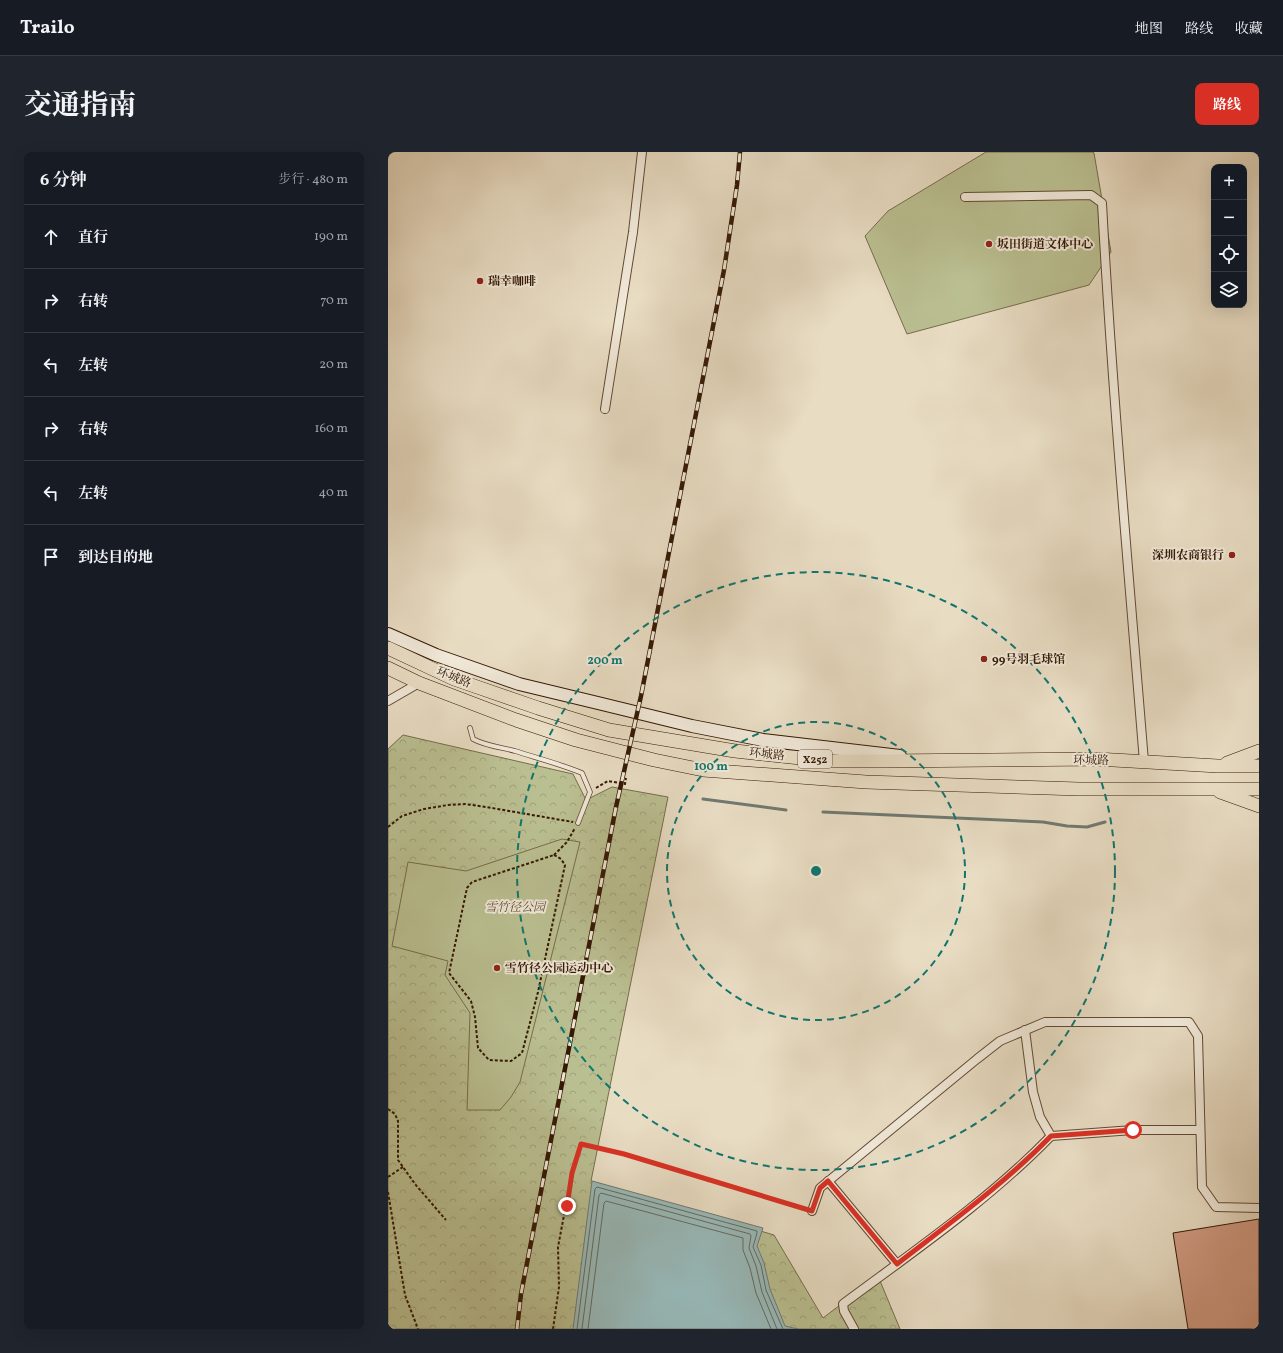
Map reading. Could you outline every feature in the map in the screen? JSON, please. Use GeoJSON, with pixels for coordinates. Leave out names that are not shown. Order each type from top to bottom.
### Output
{"type":"FeatureCollection","features":[{"type":"Feature","properties":{"kind":"main road"},"geometry":{"type":"LineString","coordinates":[[388,634],[436,655],[519,684],[692,726],[763,740],[941,761]]}},
{"type":"Feature","properties":{"kind":"main road","name":"环城路"},"geometry":{"type":"LineString","coordinates":[[388,648],[454,679],[538,708],[609,730],[735,751],[828,761],[1096,759],[1218,766],[1259,766]]}},
{"type":"Feature","properties":{"kind":"main road","name":"环城路"},"geometry":{"type":"LineString","coordinates":[[388,668],[419,683],[516,720],[576,740],[654,760],[703,770],[866,782],[1079,789],[1259,789]]}},
{"type":"Feature","properties":{"kind":"main road"},"geometry":{"type":"LineString","coordinates":[[1218,766],[1259,751]]}},
{"type":"Feature","properties":{"kind":"main road"},"geometry":{"type":"LineString","coordinates":[[1211,788],[1259,806]]}},
{"type":"Feature","properties":{"kind":"street"},"geometry":{"type":"LineString","coordinates":[[605,409],[633,232],[642,152]]}},
{"type":"Feature","properties":{"kind":"street"},"geometry":{"type":"LineString","coordinates":[[965,197],[1091,195],[1102,203],[1106,276],[1144,762]]}},
{"type":"Feature","properties":{"kind":"street"},"geometry":{"type":"LineString","coordinates":[[388,701],[419,683]]}},
{"type":"Feature","properties":{"kind":"street"},"geometry":{"type":"LineString","coordinates":[[812,1211],[820,1188],[1000,1041],[1045,1022],[1189,1022],[1198,1036],[1202,1188],[1216,1207],[1259,1208]]}},
{"type":"Feature","properties":{"kind":"street"},"geometry":{"type":"LineString","coordinates":[[1025,1030],[1033,1092],[1040,1117],[1051,1136]]}},
{"type":"Feature","properties":{"kind":"street"},"geometry":{"type":"LineString","coordinates":[[854,1329],[844,1311],[843,1304],[977,1203],[1031,1156],[1051,1136],[1133,1130],[1200,1130]]}},
{"type":"Feature","properties":{"kind":"street"},"geometry":{"type":"LineString","coordinates":[[828,1181],[897,1264]]}},
{"type":"Feature","properties":{"kind":"lane"},"geometry":{"type":"LineString","coordinates":[[470,728],[473,739],[483,744],[565,766],[582,773],[590,792],[578,823]]}},
{"type":"Feature","properties":{"kind":"path"},"geometry":{"type":"LineString","coordinates":[[590,792],[608,782],[625,784],[626,778]]}},
{"type":"Feature","properties":{"kind":"path"},"geometry":{"type":"LineString","coordinates":[[388,827],[402,816],[416,811],[448,805],[465,804],[486,806],[578,823],[567,842],[554,855],[472,882],[467,888],[450,974],[471,1001],[475,1017],[478,1048],[489,1060],[511,1061],[522,1053],[538,992],[565,865],[561,859],[554,855]]}},
{"type":"Feature","properties":{"kind":"path"},"geometry":{"type":"LineString","coordinates":[[388,1109],[395,1114],[398,1121],[398,1160],[415,1184],[446,1220]]}},
{"type":"Feature","properties":{"kind":"path"},"geometry":{"type":"LineString","coordinates":[[553,1329],[560,1287],[558,1247],[572,1173],[581,1144],[624,1154],[812,1211]]}},
{"type":"Feature","properties":{"kind":"path"},"geometry":{"type":"LineString","coordinates":[[388,1177],[403,1167]]}},
{"type":"Feature","properties":{"kind":"path"},"geometry":{"type":"LineString","coordinates":[[388,1192],[405,1295],[418,1329]]}},
{"type":"Feature","properties":{"kind":"green space","name":"坂田街道文体中心"},"geometry":{"type":"Polygon","coordinates":[[[986,152],[1093,152],[1111,252],[1089,285],[907,334],[865,236],[888,211],[986,152]]]}},
{"type":"Feature","properties":{"kind":"green space","name":"雪竹径公园"},"geometry":{"type":"Polygon","coordinates":[[[403,735],[573,774],[586,800],[612,787],[668,797],[591,1181],[774,1235],[823,1318],[878,1276],[900,1329],[388,1329],[388,749],[403,735]]]}},
{"type":"Feature","properties":{"kind":"green space","name":"雪竹径公园运动中心"},"geometry":{"type":"Polygon","coordinates":[[[562,839],[580,842],[520,1082],[511,1097],[500,1110],[467,1110],[470,1013],[445,975],[448,961],[392,946],[408,862],[466,871],[562,839]]]}},
{"type":"Feature","properties":{"kind":"water"},"geometry":{"type":"Polygon","coordinates":[[[592,1181],[763,1228],[757,1246],[764,1263],[770,1289],[785,1326],[798,1329],[573,1329],[592,1181]]]}},
{"type":"Feature","properties":{"kind":"building"},"geometry":{"type":"Polygon","coordinates":[[[1259,1219],[1259,1329],[1188,1329],[1173,1233],[1259,1219]]]}},
{"type":"Feature","properties":{"kind":"waterway"},"geometry":{"type":"LineString","coordinates":[[703,799],[786,810]]}},
{"type":"Feature","properties":{"kind":"waterway"},"geometry":{"type":"LineString","coordinates":[[823,812],[1043,822],[1067,826],[1087,827],[1105,822]]}},
{"type":"Feature","properties":{"kind":"railway"},"geometry":{"type":"LineString","coordinates":[[517,1329],[521,1294],[616,807],[641,696],[724,270],[737,185],[740,152]]}},
{"type":"Feature","properties":{"kind":"place","name":"坂田街道文体中心"},"geometry":{"type":"Point","coordinates":[989,244]}},
{"type":"Feature","properties":{"kind":"place","name":"瑞幸咖啡"},"geometry":{"type":"Point","coordinates":[480,281]}},
{"type":"Feature","properties":{"kind":"place","name":"深圳农商银行"},"geometry":{"type":"Point","coordinates":[1232,555]}},
{"type":"Feature","properties":{"kind":"place","name":"99号羽毛球馆"},"geometry":{"type":"Point","coordinates":[984,659]}},
{"type":"Feature","properties":{"kind":"place","name":"雪竹径公园运动中心"},"geometry":{"type":"Point","coordinates":[497,968]}},
{"type":"Feature","properties":{"kind":"route"},"geometry":{"type":"LineString","coordinates":[[567,1206],[572,1173],[581,1144],[624,1154],[705,1177],[812,1211],[820,1188],[828,1181],[897,1264],[977,1203],[1031,1156],[1051,1136],[1133,1130]]}}]}
